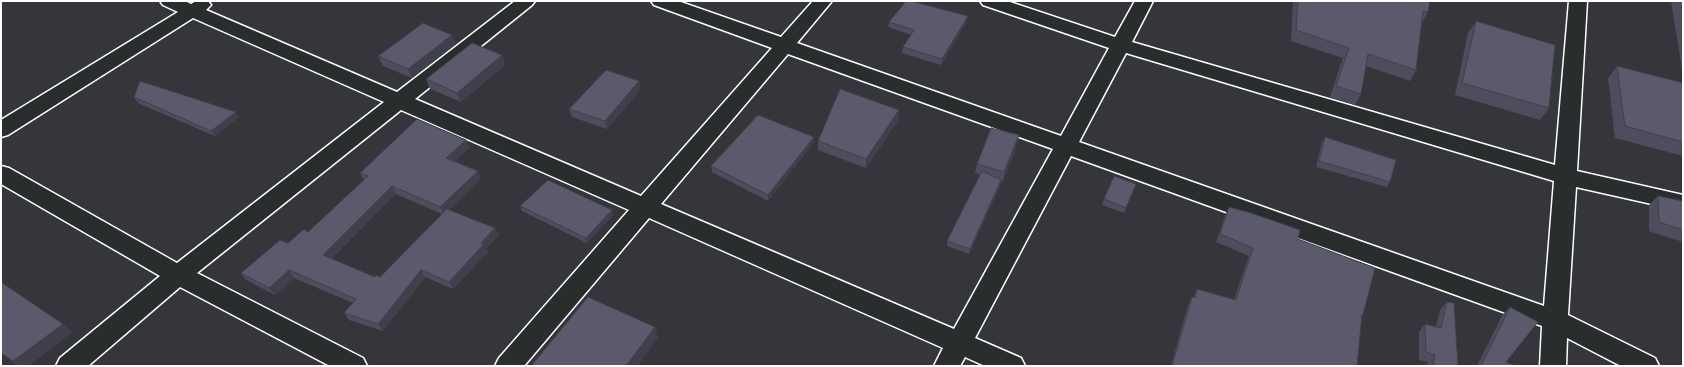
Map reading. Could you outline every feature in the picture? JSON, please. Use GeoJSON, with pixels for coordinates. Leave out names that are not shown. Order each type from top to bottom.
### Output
{"type":"FeatureCollection","features":[{"type":"Feature","properties":{"kind":"street"},"geometry":{"type":"LineString","coordinates":[[169,1],[200,6],[399,100],[1012,366]]}},
{"type":"Feature","properties":{"kind":"street"},"geometry":{"type":"LineString","coordinates":[[69,366],[178,275],[526,1]]}},
{"type":"Feature","properties":{"kind":"street"},"geometry":{"type":"LineString","coordinates":[[660,1],[1555,320],[1646,366]]}},
{"type":"Feature","properties":{"kind":"street"},"geometry":{"type":"LineString","coordinates":[[508,366],[823,1]]}},
{"type":"Feature","properties":{"kind":"street"},"geometry":{"type":"LineString","coordinates":[[989,1],[1121,45],[1565,176],[1683,203]]}},
{"type":"Feature","properties":{"kind":"street"},"geometry":{"type":"LineString","coordinates":[[946,366],[1144,1]]}},
{"type":"Feature","properties":{"kind":"street"},"geometry":{"type":"LineString","coordinates":[[1553,366],[1578,1]]}},
{"type":"Feature","properties":{"kind":"street"},"geometry":{"type":"LineString","coordinates":[[1,130],[200,6]]}},
{"type":"Feature","properties":{"kind":"street"},"geometry":{"type":"LineString","coordinates":[[1,174],[178,275],[354,366]]}},
{"type":"Feature","properties":{"kind":"building"},"geometry":{"type":"Polygon","coordinates":[[[906,1],[968,16],[942,59],[903,47],[914,30],[889,22],[906,1]]]}},
{"type":"Feature","properties":{"kind":"building"},"geometry":{"type":"Polygon","coordinates":[[[1298,1],[1430,1],[1428,12],[1423,11],[1416,70],[1368,54],[1361,94],[1336,86],[1349,48],[1296,30],[1298,1]]]}},
{"type":"Feature","properties":{"kind":"building"},"geometry":{"type":"Polygon","coordinates":[[[1476,21],[1555,45],[1549,108],[1462,83],[1476,21]]]}},
{"type":"Feature","properties":{"kind":"building"},"geometry":{"type":"Polygon","coordinates":[[[423,23],[452,35],[408,69],[378,56],[423,23]]]}},
{"type":"Feature","properties":{"kind":"building"},"geometry":{"type":"Polygon","coordinates":[[[472,43],[502,55],[457,93],[426,79],[472,43]]]}},
{"type":"Feature","properties":{"kind":"building"},"geometry":{"type":"Polygon","coordinates":[[[1617,66],[1683,83],[1683,142],[1625,126],[1617,66]]]}},
{"type":"Feature","properties":{"kind":"building"},"geometry":{"type":"Polygon","coordinates":[[[606,70],[639,81],[605,121],[569,109],[606,70]]]}},
{"type":"Feature","properties":{"kind":"building"},"geometry":{"type":"Polygon","coordinates":[[[140,81],[236,112],[211,131],[134,97],[140,81]]]}},
{"type":"Feature","properties":{"kind":"building"},"geometry":{"type":"Polygon","coordinates":[[[840,89],[899,110],[866,159],[818,141],[840,89]]]}},
{"type":"Feature","properties":{"kind":"building"},"geometry":{"type":"Polygon","coordinates":[[[758,115],[814,137],[768,195],[711,166],[758,115]]]}},
{"type":"Feature","properties":{"kind":"building"},"geometry":{"type":"Polygon","coordinates":[[[417,119],[466,140],[446,158],[478,171],[440,207],[392,186],[323,255],[375,277],[376,275],[380,277],[447,209],[495,228],[481,243],[484,244],[449,282],[421,270],[378,324],[344,313],[356,299],[289,270],[269,288],[241,273],[280,240],[288,243],[304,229],[308,232],[368,176],[360,173],[417,119]]]}},
{"type":"Feature","properties":{"kind":"building"},"geometry":{"type":"Polygon","coordinates":[[[991,128],[1019,135],[1004,172],[977,164],[991,128]]]}},
{"type":"Feature","properties":{"kind":"building"},"geometry":{"type":"Polygon","coordinates":[[[1325,137],[1396,160],[1390,182],[1319,161],[1325,137]]]}},
{"type":"Feature","properties":{"kind":"building"},"geometry":{"type":"Polygon","coordinates":[[[982,171],[1001,180],[970,249],[947,241],[982,171]]]}},
{"type":"Feature","properties":{"kind":"building"},"geometry":{"type":"Polygon","coordinates":[[[1114,176],[1136,184],[1126,208],[1104,199],[1114,176]]]}},
{"type":"Feature","properties":{"kind":"building"},"geometry":{"type":"Polygon","coordinates":[[[548,180],[612,210],[586,238],[520,206],[548,180]]]}},
{"type":"Feature","properties":{"kind":"building"},"geometry":{"type":"Polygon","coordinates":[[[1658,196],[1683,201],[1683,230],[1659,222],[1658,196]]]}},
{"type":"Feature","properties":{"kind":"building"},"geometry":{"type":"Polygon","coordinates":[[[1229,207],[1300,230],[1298,239],[1375,268],[1363,315],[1362,314],[1357,366],[1172,366],[1192,297],[1195,298],[1197,289],[1236,300],[1253,248],[1220,234],[1229,207]]]}},
{"type":"Feature","properties":{"kind":"building"},"geometry":{"type":"Polygon","coordinates":[[[1,282],[63,324],[13,361],[1,353],[1,282]]]}},
{"type":"Feature","properties":{"kind":"building"},"geometry":{"type":"Polygon","coordinates":[[[588,297],[655,327],[626,366],[531,366],[588,297]]]}},
{"type":"Feature","properties":{"kind":"building"},"geometry":{"type":"Polygon","coordinates":[[[1447,302],[1454,303],[1458,366],[1433,366],[1435,355],[1426,352],[1425,324],[1441,328],[1447,302]]]}},
{"type":"Feature","properties":{"kind":"building"},"geometry":{"type":"Polygon","coordinates":[[[1510,307],[1538,322],[1506,362],[1516,366],[1481,366],[1510,307]]]}}]}
